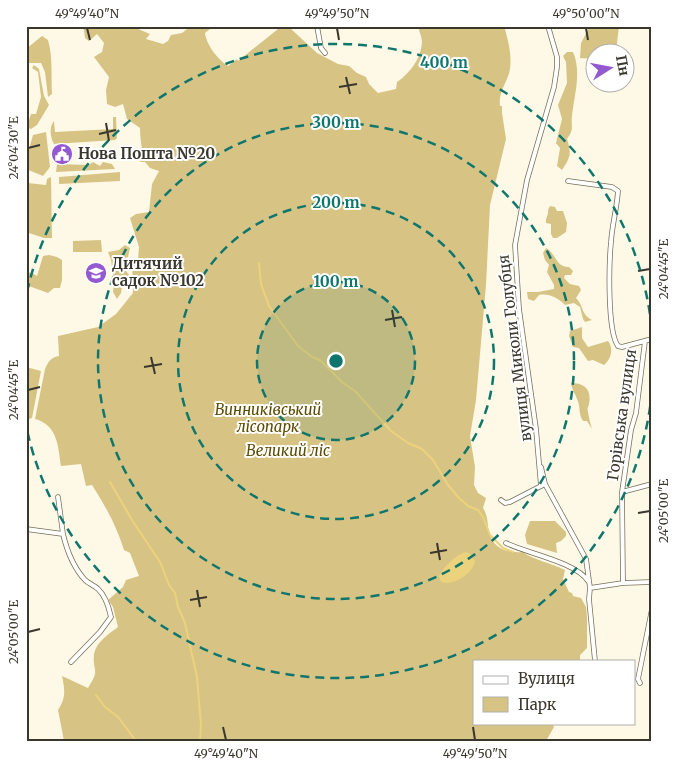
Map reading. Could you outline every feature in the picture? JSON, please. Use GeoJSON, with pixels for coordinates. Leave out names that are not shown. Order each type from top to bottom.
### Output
{"type":"FeatureCollection","features":[{"type":"Feature","properties":{"kind":"street"},"geometry":{"type":"LineString","coordinates":[[317,26],[321,48],[324,53]]}},
{"type":"Feature","properties":{"kind":"street","name":"вулиця Миколи Голубця"},"geometry":{"type":"LineString","coordinates":[[548,26],[554,43],[558,67],[527,180],[515,250],[519,309],[543,485],[584,553],[590,588],[589,599],[595,660]]}},
{"type":"Feature","properties":{"kind":"street"},"geometry":{"type":"LineString","coordinates":[[568,181],[612,187],[618,191],[611,241],[611,295],[614,338],[618,346],[622,347],[652,339]]}},
{"type":"Feature","properties":{"kind":"street","name":"Горівська вулиця"},"geometry":{"type":"LineString","coordinates":[[623,583],[622,492],[631,430],[636,413],[644,341]]}},
{"type":"Feature","properties":{"kind":"street"},"geometry":{"type":"LineString","coordinates":[[622,492],[652,484]]}},
{"type":"Feature","properties":{"kind":"street"},"geometry":{"type":"LineString","coordinates":[[501,500],[505,503],[510,502],[543,485]]}},
{"type":"Feature","properties":{"kind":"street"},"geometry":{"type":"LineString","coordinates":[[58,497],[66,548],[77,570],[87,582],[99,590],[109,606],[112,617],[71,662]]}},
{"type":"Feature","properties":{"kind":"street"},"geometry":{"type":"LineString","coordinates":[[26,530],[63,534]]}},
{"type":"Feature","properties":{"kind":"street"},"geometry":{"type":"LineString","coordinates":[[506,543],[553,560],[580,573],[585,577],[590,588],[623,583],[652,582]]}},
{"type":"Feature","properties":{"kind":"street"},"geometry":{"type":"LineString","coordinates":[[640,683],[638,679],[652,609]]}},
{"type":"Feature","properties":{"kind":"green space","name":"Великий ліс"},"geometry":{"type":"Polygon","coordinates":[[[80,26],[131,26],[150,34],[146,39],[163,44],[168,41],[171,35],[182,33],[191,26],[214,26],[205,33],[206,37],[213,51],[228,66],[237,59],[238,61],[278,29],[290,28],[317,53],[338,64],[349,66],[357,73],[366,77],[369,84],[378,93],[396,89],[397,82],[414,65],[420,54],[422,42],[418,26],[504,26],[510,58],[509,74],[500,101],[506,139],[490,205],[486,285],[476,400],[470,436],[475,467],[474,485],[478,493],[486,498],[483,508],[491,538],[500,548],[513,552],[522,552],[565,570],[563,579],[569,592],[573,596],[581,598],[586,607],[587,648],[580,655],[580,660],[473,660],[473,724],[552,724],[554,727],[546,741],[64,741],[58,710],[64,694],[62,676],[88,688],[95,673],[95,650],[104,638],[118,627],[113,607],[108,600],[123,587],[126,580],[139,576],[130,553],[124,550],[114,524],[102,501],[92,485],[86,486],[81,464],[61,466],[58,444],[53,431],[43,422],[35,419],[45,369],[50,360],[59,356],[58,336],[98,327],[116,314],[133,293],[132,261],[138,260],[139,247],[130,218],[136,214],[149,212],[152,184],[159,171],[150,168],[145,162],[140,162],[143,158],[140,128],[127,119],[123,104],[115,107],[107,104],[106,90],[109,77],[94,57],[102,52],[104,43],[97,34],[89,41],[85,38],[84,30],[80,26]]]}},
{"type":"Feature","properties":{"kind":"green space"},"geometry":{"type":"Polygon","coordinates":[[[590,26],[619,26],[617,42],[586,42],[586,58],[580,58],[581,43],[590,26]]]}},
{"type":"Feature","properties":{"kind":"green space"},"geometry":{"type":"Polygon","coordinates":[[[42,36],[48,40],[51,53],[52,94],[48,97],[45,72],[41,63],[26,63],[26,49],[42,36]]]}},
{"type":"Feature","properties":{"kind":"green space"},"geometry":{"type":"Polygon","coordinates":[[[567,52],[573,52],[576,60],[577,84],[572,130],[567,139],[569,156],[562,170],[557,166],[560,148],[556,143],[562,119],[558,105],[567,83],[566,62],[563,56],[567,52]]]}},
{"type":"Feature","properties":{"kind":"green space"},"geometry":{"type":"Polygon","coordinates":[[[34,65],[39,69],[44,96],[49,105],[37,125],[31,129],[28,128],[28,123],[31,114],[36,114],[41,97],[38,72],[32,68],[34,65]]]}},
{"type":"Feature","properties":{"kind":"green space"},"geometry":{"type":"Polygon","coordinates":[[[113,117],[116,117],[117,138],[115,140],[54,144],[51,129],[54,121],[55,132],[113,129],[113,117]]]}},
{"type":"Feature","properties":{"kind":"green space"},"geometry":{"type":"Polygon","coordinates":[[[46,132],[50,167],[43,176],[26,169],[26,160],[33,135],[46,132]]]}},
{"type":"Feature","properties":{"kind":"green space"},"geometry":{"type":"Polygon","coordinates":[[[93,162],[100,166],[103,162],[112,164],[115,169],[56,172],[57,164],[89,165],[93,162]]]}},
{"type":"Feature","properties":{"kind":"green space"},"geometry":{"type":"Polygon","coordinates":[[[120,172],[120,181],[59,184],[59,177],[120,172]]]}},
{"type":"Feature","properties":{"kind":"green space"},"geometry":{"type":"Polygon","coordinates":[[[51,177],[52,238],[44,238],[26,232],[28,183],[46,185],[47,179],[51,177]]]}},
{"type":"Feature","properties":{"kind":"green space"},"geometry":{"type":"Polygon","coordinates":[[[550,206],[555,207],[557,211],[563,211],[567,223],[566,232],[557,238],[553,238],[551,234],[551,224],[546,223],[550,206]]]}},
{"type":"Feature","properties":{"kind":"green space"},"geometry":{"type":"Polygon","coordinates":[[[101,240],[102,252],[73,252],[73,241],[101,240]]]}},
{"type":"Feature","properties":{"kind":"green space"},"geometry":{"type":"Polygon","coordinates":[[[125,245],[130,248],[128,257],[122,259],[122,266],[130,276],[123,281],[121,293],[117,299],[113,292],[114,282],[108,252],[119,250],[125,245]]]}},
{"type":"Feature","properties":{"kind":"green space"},"geometry":{"type":"Polygon","coordinates":[[[546,248],[561,265],[569,267],[573,271],[571,275],[565,275],[564,278],[570,284],[579,286],[581,290],[576,298],[584,313],[592,320],[585,322],[580,307],[574,303],[565,305],[550,295],[539,295],[534,301],[528,299],[527,292],[554,289],[554,285],[547,272],[549,265],[543,253],[546,248]]]}},
{"type":"Feature","properties":{"kind":"green space"},"geometry":{"type":"Polygon","coordinates":[[[49,255],[62,260],[62,280],[60,288],[54,288],[48,293],[26,285],[26,272],[37,276],[43,256],[49,255]]]}},
{"type":"Feature","properties":{"kind":"green space"},"geometry":{"type":"Polygon","coordinates":[[[582,327],[582,338],[588,347],[608,341],[610,344],[611,354],[604,365],[593,360],[588,361],[579,348],[573,347],[569,336],[570,331],[582,327]]]}},
{"type":"Feature","properties":{"kind":"green space"},"geometry":{"type":"Polygon","coordinates":[[[26,367],[41,371],[32,418],[26,420],[26,367]]]}},
{"type":"Feature","properties":{"kind":"green space"},"geometry":{"type":"Polygon","coordinates":[[[571,383],[580,384],[588,391],[590,399],[588,410],[592,429],[587,421],[583,421],[581,418],[578,402],[571,383]]]}},
{"type":"Feature","properties":{"kind":"green space"},"geometry":{"type":"Polygon","coordinates":[[[530,521],[555,521],[566,532],[566,536],[556,543],[557,553],[527,544],[525,535],[530,521]]]}},
{"type":"Feature","properties":{"kind":"shaded area"},"geometry":{"type":"Polygon","coordinates":[[[466,552],[475,561],[471,570],[457,581],[441,582],[439,576],[444,569],[451,561],[466,552]]]}},
{"type":"Feature","properties":{"kind":"waterway"},"geometry":{"type":"LineString","coordinates":[[259,263],[261,284],[269,306],[298,346],[312,357],[320,360],[343,383],[355,391],[391,431],[408,443],[422,449],[433,460],[448,485],[459,498],[468,506],[478,510],[490,535],[503,548],[513,552]]}},
{"type":"Feature","properties":{"kind":"waterway"},"geometry":{"type":"LineString","coordinates":[[110,482],[160,562],[169,585],[175,593],[178,607],[185,623],[197,677],[201,725],[200,741]]}},
{"type":"Feature","properties":{"kind":"waterway"},"geometry":{"type":"LineString","coordinates":[[96,695],[105,707],[118,717],[136,741]]}},
{"type":"Feature","properties":{"kind":"place","name":"Нова Пошта №20"},"geometry":{"type":"Point","coordinates":[62,154]}},
{"type":"Feature","properties":{"kind":"place","name":"Дитячий садок №102"},"geometry":{"type":"Point","coordinates":[96,273]}},
{"type":"Feature","properties":{"kind":"park label","name":"Винниківський лісопарк"},"geometry":{"type":"Point","coordinates":[268,418]}}]}
